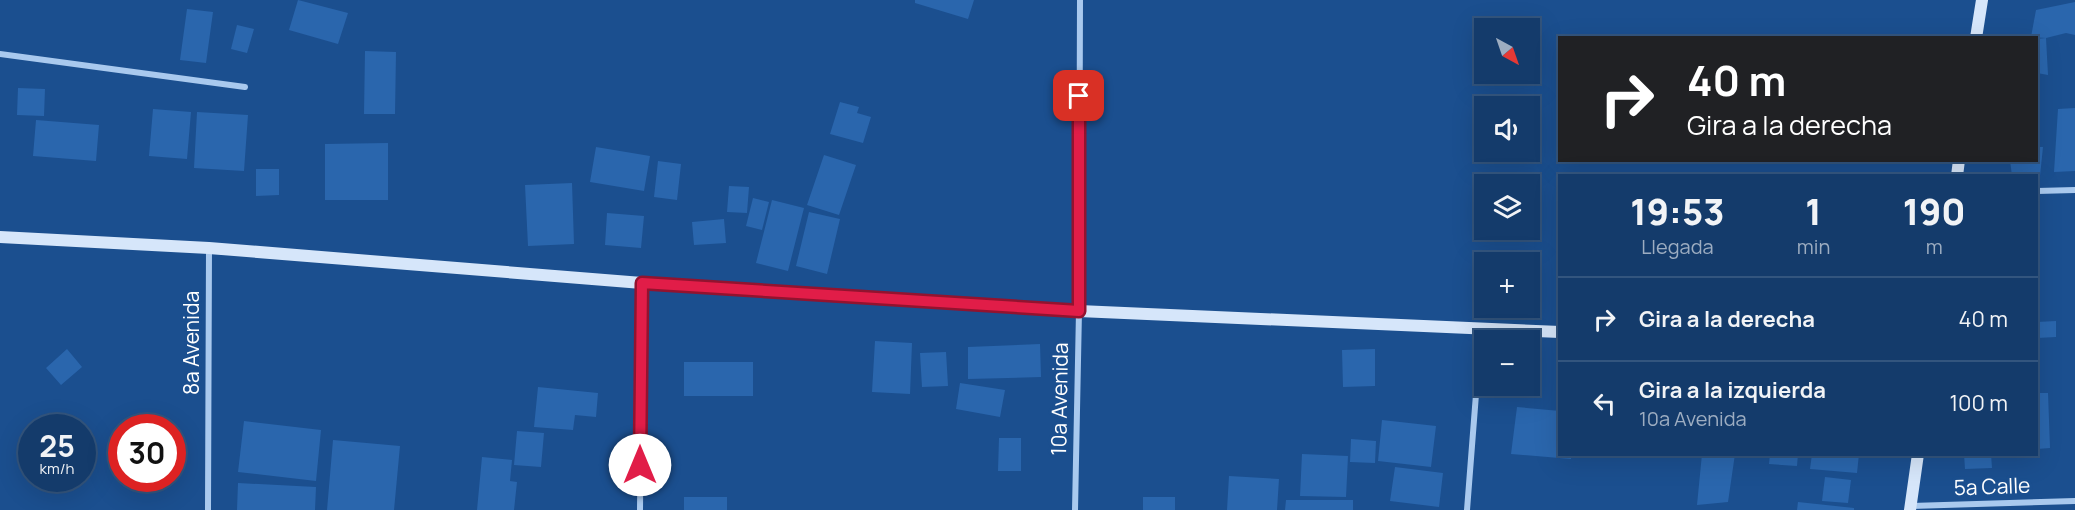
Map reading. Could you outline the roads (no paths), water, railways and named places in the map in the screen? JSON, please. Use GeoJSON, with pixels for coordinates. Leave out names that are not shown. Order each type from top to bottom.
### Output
{"type":"FeatureCollection","features":[{"type":"Feature","properties":{"kind":"street","name":"10a Avenida"},"geometry":{"type":"LineString","coordinates":[[1075,510],[1079,311],[1080,0]]}},
{"type":"Feature","properties":{"kind":"street"},"geometry":{"type":"LineString","coordinates":[[1976,36],[1982,0]]}},
{"type":"Feature","properties":{"kind":"street"},"geometry":{"type":"LineString","coordinates":[[0,54],[245,87]]}},
{"type":"Feature","properties":{"kind":"street"},"geometry":{"type":"LineString","coordinates":[[2038,191],[2075,190]]}},
{"type":"Feature","properties":{"kind":"street"},"geometry":{"type":"LineString","coordinates":[[0,237],[209,248],[642,283],[1079,311],[1481,330]]}},
{"type":"Feature","properties":{"kind":"street","name":"8a Avenida"},"geometry":{"type":"LineString","coordinates":[[208,510],[209,248]]}},
{"type":"Feature","properties":{"kind":"street"},"geometry":{"type":"LineString","coordinates":[[640,510],[642,283]]}},
{"type":"Feature","properties":{"kind":"street"},"geometry":{"type":"LineString","coordinates":[[1540,331],[1558,332]]}},
{"type":"Feature","properties":{"kind":"street"},"geometry":{"type":"LineString","coordinates":[[1467,510],[1476,396]]}},
{"type":"Feature","properties":{"kind":"street"},"geometry":{"type":"LineString","coordinates":[[1910,508],[1918,456]]}},
{"type":"Feature","properties":{"kind":"street","name":"5a Calle"},"geometry":{"type":"LineString","coordinates":[[1910,508],[2075,501]]}}]}
